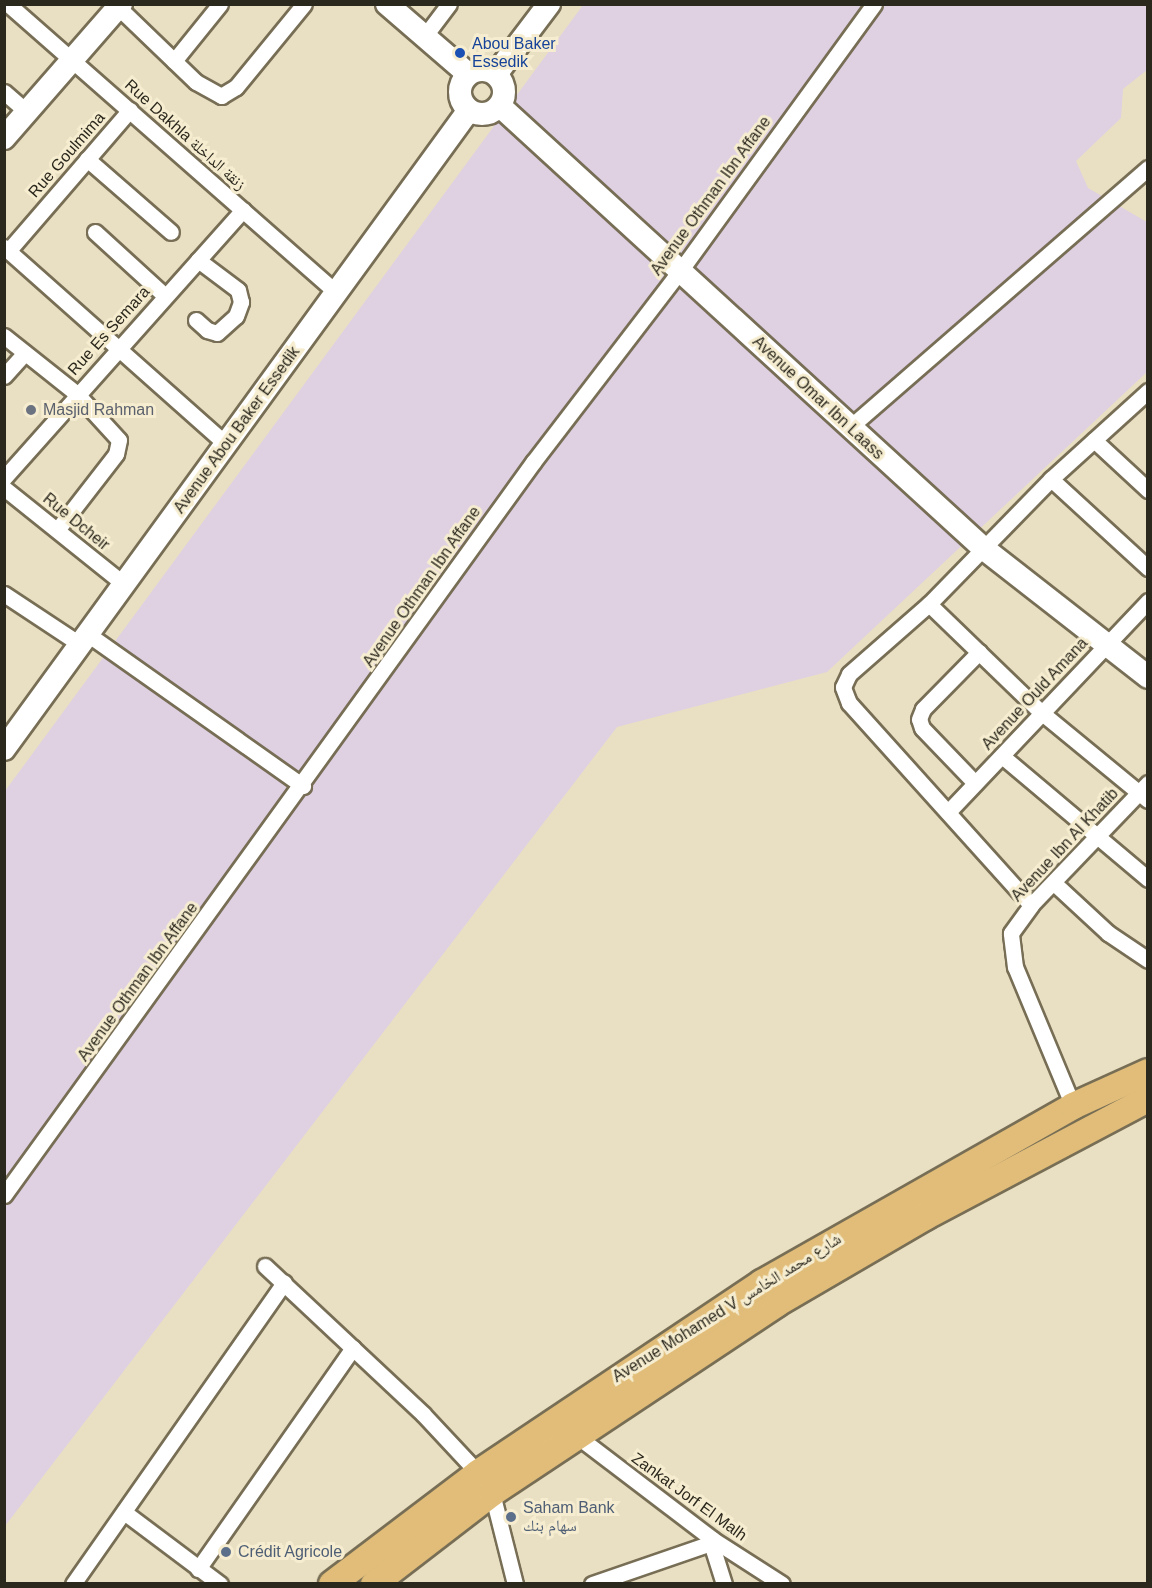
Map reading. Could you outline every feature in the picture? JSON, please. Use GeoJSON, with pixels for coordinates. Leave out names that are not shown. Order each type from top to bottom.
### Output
{"type":"FeatureCollection","features":[{"type":"Feature","properties":{"kind":"main road","name":"Avenue Mohamed V شارع محمد الخامس"},"geometry":{"type":"LineString","coordinates":[[332,1584],[485,1483],[762,1283],[1073,1106],[1148,1072]]}},
{"type":"Feature","properties":{"kind":"main road","name":"Avenue Mohamed V شارع محمد الخامس"},"geometry":{"type":"LineString","coordinates":[[374,1584],[485,1483],[577,1436],[862,1252],[1148,1099]]}},
{"type":"Feature","properties":{"kind":"street","name":"Rue Dakhla زنقة الداخلة"},"geometry":{"type":"LineString","coordinates":[[8,4],[337,293]]}},
{"type":"Feature","properties":{"kind":"street"},"geometry":{"type":"LineString","coordinates":[[174,61],[220,4]]}},
{"type":"Feature","properties":{"kind":"street"},"geometry":{"type":"LineString","coordinates":[[4,138],[120,6],[174,61],[213,93],[221,96],[228,93],[304,4]]}},
{"type":"Feature","properties":{"kind":"street"},"geometry":{"type":"LineString","coordinates":[[387,4],[468,74]]}},
{"type":"Feature","properties":{"kind":"street"},"geometry":{"type":"LineString","coordinates":[[424,37],[449,4]]}},
{"type":"Feature","properties":{"kind":"street"},"geometry":{"type":"LineString","coordinates":[[496,74],[549,4]]}},
{"type":"Feature","properties":{"kind":"street","name":"Avenue Othman Ibn Affane"},"geometry":{"type":"LineString","coordinates":[[4,1195],[303,786],[534,461],[680,271],[874,4]]}},
{"type":"Feature","properties":{"kind":"street"},"geometry":{"type":"LineString","coordinates":[[482,70],[496,74],[504,93],[500,106],[482,114],[469,110],[459,92],[468,74],[482,70]]}},
{"type":"Feature","properties":{"kind":"street"},"geometry":{"type":"LineString","coordinates":[[4,92],[27,112]]}},
{"type":"Feature","properties":{"kind":"street","name":"Avenue Omar Ibn Laass"},"geometry":{"type":"LineString","coordinates":[[500,106],[849,428],[983,548],[1148,677]]}},
{"type":"Feature","properties":{"kind":"street","name":"Rue Goulmima"},"geometry":{"type":"LineString","coordinates":[[7,249],[130,110]]}},
{"type":"Feature","properties":{"kind":"street","name":"Avenue Abou Baker Essedik"},"geometry":{"type":"LineString","coordinates":[[4,749],[469,110]]}},
{"type":"Feature","properties":{"kind":"street"},"geometry":{"type":"LineString","coordinates":[[87,159],[171,232]]}},
{"type":"Feature","properties":{"kind":"street"},"geometry":{"type":"LineString","coordinates":[[849,428],[1148,168]]}},
{"type":"Feature","properties":{"kind":"street","name":"Rue Es Semara"},"geometry":{"type":"LineString","coordinates":[[4,478],[243,210]]}},
{"type":"Feature","properties":{"kind":"street"},"geometry":{"type":"LineString","coordinates":[[95,232],[165,296]]}},
{"type":"Feature","properties":{"kind":"street"},"geometry":{"type":"LineString","coordinates":[[7,249],[120,346],[227,445]]}},
{"type":"Feature","properties":{"kind":"street"},"geometry":{"type":"LineString","coordinates":[[196,320],[207,330],[217,333],[236,316],[241,302],[238,291],[198,260]]}},
{"type":"Feature","properties":{"kind":"street"},"geometry":{"type":"LineString","coordinates":[[4,336],[77,394],[116,435],[120,448],[57,530]]}},
{"type":"Feature","properties":{"kind":"street"},"geometry":{"type":"LineString","coordinates":[[4,376],[25,353]]}},
{"type":"Feature","properties":{"kind":"street"},"geometry":{"type":"LineString","coordinates":[[1031,905],[849,703],[843,687],[849,674],[929,604],[1051,479],[1094,440],[1144,400]]}},
{"type":"Feature","properties":{"kind":"street"},"geometry":{"type":"LineString","coordinates":[[1094,440],[1148,490]]}},
{"type":"Feature","properties":{"kind":"street"},"geometry":{"type":"LineString","coordinates":[[1051,479],[1148,568]]}},
{"type":"Feature","properties":{"kind":"street","name":"Rue Dcheir"},"geometry":{"type":"LineString","coordinates":[[4,488],[125,585]]}},
{"type":"Feature","properties":{"kind":"street"},"geometry":{"type":"LineString","coordinates":[[4,594],[85,640],[303,786]]}},
{"type":"Feature","properties":{"kind":"street","name":"Avenue Ould Amana"},"geometry":{"type":"LineString","coordinates":[[948,812],[1148,601]]}},
{"type":"Feature","properties":{"kind":"street"},"geometry":{"type":"LineString","coordinates":[[929,604],[1042,713],[1144,791]]}},
{"type":"Feature","properties":{"kind":"street"},"geometry":{"type":"LineString","coordinates":[[975,783],[922,728],[919,719],[923,709],[979,652]]}},
{"type":"Feature","properties":{"kind":"street"},"geometry":{"type":"LineString","coordinates":[[1002,756],[1098,840],[1148,879]]}},
{"type":"Feature","properties":{"kind":"street","name":"Avenue Ibn Al Khatib"},"geometry":{"type":"LineString","coordinates":[[1073,1106],[1015,967],[1011,933],[1031,905],[1098,840],[1144,791]]}},
{"type":"Feature","properties":{"kind":"street"},"geometry":{"type":"LineString","coordinates":[[1054,883],[1108,933],[1148,960]]}},
{"type":"Feature","properties":{"kind":"street"},"geometry":{"type":"LineString","coordinates":[[265,1266],[353,1348],[485,1483],[515,1584]]}},
{"type":"Feature","properties":{"kind":"street"},"geometry":{"type":"LineString","coordinates":[[73,1584],[284,1283]]}},
{"type":"Feature","properties":{"kind":"street"},"geometry":{"type":"LineString","coordinates":[[198,1569],[353,1348]]}},
{"type":"Feature","properties":{"kind":"street","name":"Zankat Jorf El Malh"},"geometry":{"type":"LineString","coordinates":[[577,1436],[712,1541],[782,1584]]}},
{"type":"Feature","properties":{"kind":"street"},"geometry":{"type":"LineString","coordinates":[[124,1512],[220,1584]]}},
{"type":"Feature","properties":{"kind":"street"},"geometry":{"type":"LineString","coordinates":[[592,1584],[712,1541],[724,1584]]}},
{"type":"Feature","properties":{"kind":"shaded area"},"geometry":{"type":"Polygon","coordinates":[[[583,5],[1147,5],[1147,70],[1123,89],[1121,118],[1076,161],[1088,188],[1147,222],[1147,372],[827,672],[617,727],[5,1526],[5,791],[583,5]]]}},
{"type":"Feature","properties":{"kind":"place","name":"Abou Baker Essedik"},"geometry":{"type":"Point","coordinates":[460,53]}},
{"type":"Feature","properties":{"kind":"place","name":"Masjid Rahman"},"geometry":{"type":"Point","coordinates":[31,410]}},
{"type":"Feature","properties":{"kind":"place","name":"Saham Bank سهام بنك"},"geometry":{"type":"Point","coordinates":[511,1517]}},
{"type":"Feature","properties":{"kind":"place","name":"Crédit Agricole"},"geometry":{"type":"Point","coordinates":[226,1552]}}]}
